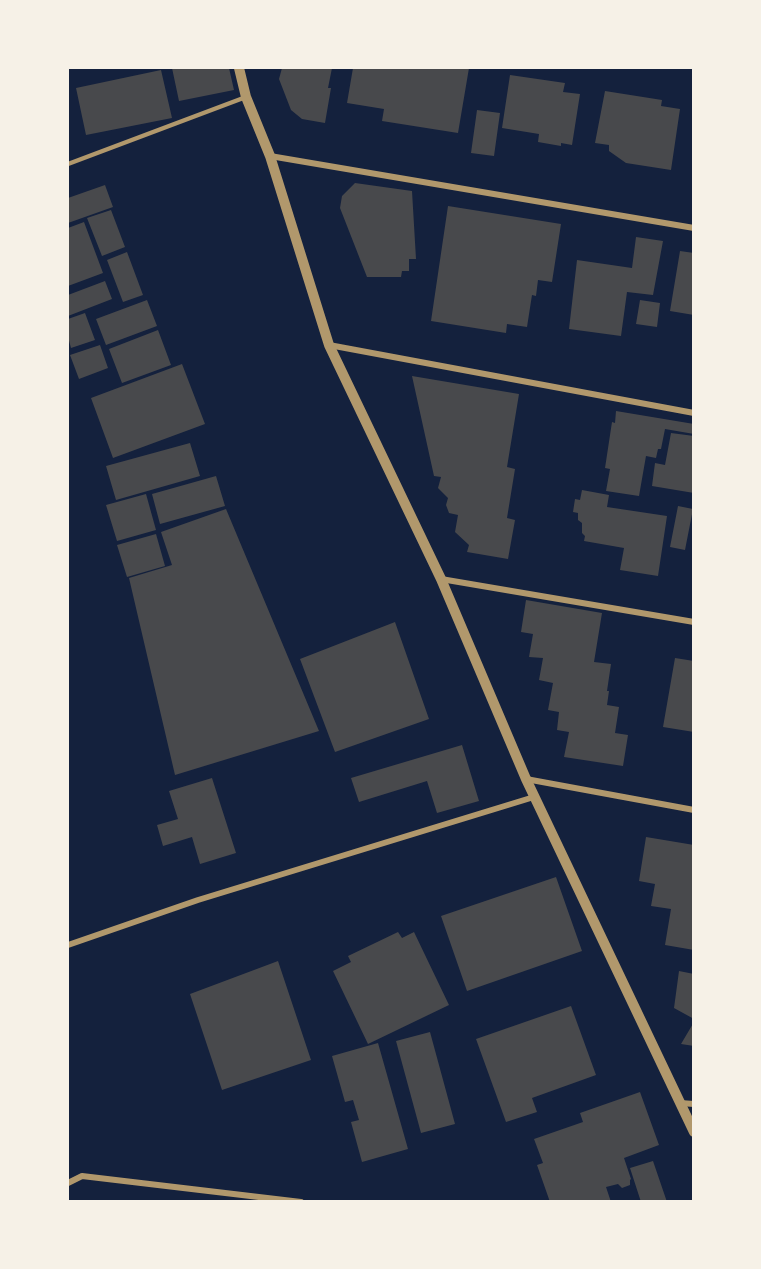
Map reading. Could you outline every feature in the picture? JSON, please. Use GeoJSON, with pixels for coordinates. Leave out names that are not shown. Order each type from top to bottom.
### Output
{"type":"FeatureCollection","features":[{"type":"Feature","properties":{"kind":"street"},"geometry":{"type":"LineString","coordinates":[[239,68],[246,97],[270,156],[329,345],[441,579],[534,797],[693,1132]]}},
{"type":"Feature","properties":{"kind":"street"},"geometry":{"type":"LineString","coordinates":[[270,156],[693,228]]}},
{"type":"Feature","properties":{"kind":"street"},"geometry":{"type":"LineString","coordinates":[[329,345],[693,413]]}},
{"type":"Feature","properties":{"kind":"street"},"geometry":{"type":"LineString","coordinates":[[441,579],[693,622]]}},
{"type":"Feature","properties":{"kind":"street"},"geometry":{"type":"LineString","coordinates":[[526,779],[693,810]]}},
{"type":"Feature","properties":{"kind":"street"},"geometry":{"type":"LineString","coordinates":[[68,945],[198,900],[534,797]]}},
{"type":"Feature","properties":{"kind":"street"},"geometry":{"type":"LineString","coordinates":[[680,1103],[693,1104]]}},
{"type":"Feature","properties":{"kind":"street"},"geometry":{"type":"LineString","coordinates":[[68,1183],[82,1176],[301,1202]]}},
{"type":"Feature","properties":{"kind":"lane"},"geometry":{"type":"LineString","coordinates":[[68,164],[246,97]]}},
{"type":"Feature","properties":{"kind":"building"},"geometry":{"type":"Polygon","coordinates":[[[172,68],[229,68],[234,90],[179,101],[172,68]]]}},
{"type":"Feature","properties":{"kind":"building"},"geometry":{"type":"Polygon","coordinates":[[[282,68],[332,68],[325,123],[302,119],[291,110],[279,79],[282,68]]]}},
{"type":"Feature","properties":{"kind":"building"},"geometry":{"type":"Polygon","coordinates":[[[353,68],[469,68],[458,133],[382,121],[384,109],[347,103],[353,68]]]}},
{"type":"Feature","properties":{"kind":"building"},"geometry":{"type":"Polygon","coordinates":[[[161,70],[172,118],[86,135],[76,88],[161,70]]]}},
{"type":"Feature","properties":{"kind":"building"},"geometry":{"type":"Polygon","coordinates":[[[510,75],[565,83],[563,92],[580,94],[572,145],[561,143],[561,146],[538,142],[539,134],[502,128],[510,75]]]}},
{"type":"Feature","properties":{"kind":"building"},"geometry":{"type":"Polygon","coordinates":[[[605,91],[662,100],[661,106],[680,109],[671,170],[626,163],[609,151],[609,145],[595,143],[605,91]]]}},
{"type":"Feature","properties":{"kind":"building"},"geometry":{"type":"Polygon","coordinates":[[[477,110],[500,113],[494,156],[471,153],[477,110]]]}},
{"type":"Feature","properties":{"kind":"building"},"geometry":{"type":"Polygon","coordinates":[[[355,183],[412,191],[416,259],[409,259],[409,271],[402,271],[401,277],[367,277],[340,208],[342,196],[355,183]]]}},
{"type":"Feature","properties":{"kind":"building"},"geometry":{"type":"Polygon","coordinates":[[[105,185],[113,207],[68,223],[68,198],[105,185]]]}},
{"type":"Feature","properties":{"kind":"building"},"geometry":{"type":"Polygon","coordinates":[[[448,206],[561,224],[552,282],[538,280],[536,296],[532,295],[527,327],[507,324],[506,333],[431,321],[448,206]]]}},
{"type":"Feature","properties":{"kind":"building"},"geometry":{"type":"Polygon","coordinates":[[[111,210],[125,247],[102,256],[87,218],[111,210]]]}},
{"type":"Feature","properties":{"kind":"building"},"geometry":{"type":"Polygon","coordinates":[[[84,222],[103,273],[68,286],[68,228],[84,222]]]}},
{"type":"Feature","properties":{"kind":"building"},"geometry":{"type":"Polygon","coordinates":[[[636,237],[663,241],[653,295],[627,292],[621,336],[569,329],[577,260],[632,268],[636,237]]]}},
{"type":"Feature","properties":{"kind":"building"},"geometry":{"type":"Polygon","coordinates":[[[680,251],[694,253],[694,315],[670,311],[680,251]]]}},
{"type":"Feature","properties":{"kind":"building"},"geometry":{"type":"Polygon","coordinates":[[[127,252],[143,295],[123,302],[107,260],[127,252]]]}},
{"type":"Feature","properties":{"kind":"building"},"geometry":{"type":"Polygon","coordinates":[[[105,281],[112,299],[68,316],[68,295],[105,281]]]}},
{"type":"Feature","properties":{"kind":"building"},"geometry":{"type":"Polygon","coordinates":[[[147,300],[157,326],[106,345],[96,319],[147,300]]]}},
{"type":"Feature","properties":{"kind":"building"},"geometry":{"type":"Polygon","coordinates":[[[640,300],[660,303],[657,327],[636,324],[640,300]]]}},
{"type":"Feature","properties":{"kind":"building"},"geometry":{"type":"Polygon","coordinates":[[[85,313],[95,340],[71,348],[68,337],[68,319],[85,313]]]}},
{"type":"Feature","properties":{"kind":"building"},"geometry":{"type":"Polygon","coordinates":[[[158,330],[171,365],[122,383],[109,349],[158,330]]]}},
{"type":"Feature","properties":{"kind":"building"},"geometry":{"type":"Polygon","coordinates":[[[100,345],[108,368],[79,379],[70,355],[100,345]]]}},
{"type":"Feature","properties":{"kind":"building"},"geometry":{"type":"Polygon","coordinates":[[[182,364],[205,424],[113,458],[91,398],[182,364]]]}},
{"type":"Feature","properties":{"kind":"building"},"geometry":{"type":"Polygon","coordinates":[[[412,376],[519,394],[507,467],[515,469],[507,518],[515,520],[508,559],[467,552],[469,545],[455,532],[458,515],[449,513],[446,505],[448,498],[438,488],[441,477],[434,476],[412,376]]]}},
{"type":"Feature","properties":{"kind":"building"},"geometry":{"type":"Polygon","coordinates":[[[616,411],[694,424],[694,434],[665,429],[661,449],[658,449],[656,458],[646,456],[639,496],[606,491],[610,469],[605,468],[612,422],[615,423],[616,411]]]}},
{"type":"Feature","properties":{"kind":"building"},"geometry":{"type":"Polygon","coordinates":[[[671,433],[694,436],[694,493],[652,486],[655,463],[665,465],[671,433]]]}},
{"type":"Feature","properties":{"kind":"building"},"geometry":{"type":"Polygon","coordinates":[[[190,443],[200,476],[116,500],[106,466],[190,443]]]}},
{"type":"Feature","properties":{"kind":"building"},"geometry":{"type":"Polygon","coordinates":[[[216,476],[225,506],[160,524],[152,494],[216,476]]]}},
{"type":"Feature","properties":{"kind":"building"},"geometry":{"type":"Polygon","coordinates":[[[582,490],[609,495],[607,507],[667,516],[658,576],[620,570],[624,548],[584,541],[582,523],[578,520],[578,513],[573,512],[575,499],[580,500],[582,490]]]}},
{"type":"Feature","properties":{"kind":"building"},"geometry":{"type":"Polygon","coordinates":[[[146,494],[156,530],[117,541],[106,505],[146,494]]]}},
{"type":"Feature","properties":{"kind":"building"},"geometry":{"type":"Polygon","coordinates":[[[678,506],[693,509],[685,550],[670,547],[678,506]]]}},
{"type":"Feature","properties":{"kind":"building"},"geometry":{"type":"Polygon","coordinates":[[[226,509],[319,731],[175,775],[129,578],[172,565],[161,532],[226,509]]]}},
{"type":"Feature","properties":{"kind":"building"},"geometry":{"type":"Polygon","coordinates":[[[156,534],[165,566],[127,577],[117,545],[156,534]]]}},
{"type":"Feature","properties":{"kind":"building"},"geometry":{"type":"Polygon","coordinates":[[[526,600],[602,613],[594,662],[611,664],[607,705],[619,707],[615,733],[628,735],[623,766],[564,757],[569,732],[557,730],[559,712],[548,710],[553,683],[539,680],[543,658],[529,657],[533,634],[521,632],[526,600]]]}},
{"type":"Feature","properties":{"kind":"building"},"geometry":{"type":"Polygon","coordinates":[[[395,622],[429,719],[335,752],[300,659],[395,622]]]}},
{"type":"Feature","properties":{"kind":"building"},"geometry":{"type":"Polygon","coordinates":[[[675,658],[694,661],[694,732],[663,727],[675,658]]]}},
{"type":"Feature","properties":{"kind":"building"},"geometry":{"type":"Polygon","coordinates":[[[462,745],[479,801],[437,813],[427,781],[359,802],[351,778],[462,745]]]}},
{"type":"Feature","properties":{"kind":"building"},"geometry":{"type":"Polygon","coordinates":[[[212,778],[236,853],[200,864],[192,837],[163,846],[157,825],[178,819],[169,791],[212,778]]]}},
{"type":"Feature","properties":{"kind":"building"},"geometry":{"type":"Polygon","coordinates":[[[646,837],[694,845],[694,950],[665,945],[671,909],[651,906],[655,884],[639,881],[646,837]]]}},
{"type":"Feature","properties":{"kind":"building"},"geometry":{"type":"Polygon","coordinates":[[[556,877],[582,951],[467,991],[441,916],[556,877]]]}},
{"type":"Feature","properties":{"kind":"building"},"geometry":{"type":"Polygon","coordinates":[[[398,932],[402,938],[414,932],[449,1005],[368,1044],[333,971],[351,962],[348,956],[398,932]]]}},
{"type":"Feature","properties":{"kind":"building"},"geometry":{"type":"Polygon","coordinates":[[[278,961],[311,1060],[222,1090],[190,994],[278,961]]]}},
{"type":"Feature","properties":{"kind":"building"},"geometry":{"type":"Polygon","coordinates":[[[679,971],[694,974],[694,1019],[674,1008],[679,971]]]}},
{"type":"Feature","properties":{"kind":"building"},"geometry":{"type":"Polygon","coordinates":[[[571,1006],[596,1075],[532,1098],[537,1112],[506,1122],[476,1039],[571,1006]]]}},
{"type":"Feature","properties":{"kind":"building"},"geometry":{"type":"Polygon","coordinates":[[[694,1022],[694,1046],[681,1044],[694,1022]]]}},
{"type":"Feature","properties":{"kind":"building"},"geometry":{"type":"Polygon","coordinates":[[[430,1032],[455,1124],[421,1133],[396,1041],[430,1032]]]}},
{"type":"Feature","properties":{"kind":"building"},"geometry":{"type":"Polygon","coordinates":[[[378,1043],[408,1149],[362,1162],[351,1122],[359,1120],[353,1100],[345,1102],[332,1056],[378,1043]]]}},
{"type":"Feature","properties":{"kind":"building"},"geometry":{"type":"Polygon","coordinates":[[[640,1092],[659,1145],[624,1158],[631,1179],[630,1185],[622,1188],[618,1184],[606,1187],[611,1202],[550,1202],[537,1165],[543,1163],[534,1139],[583,1122],[580,1113],[640,1092]]]}},
{"type":"Feature","properties":{"kind":"building"},"geometry":{"type":"Polygon","coordinates":[[[653,1161],[667,1202],[641,1202],[630,1168],[653,1161]]]}}]}
